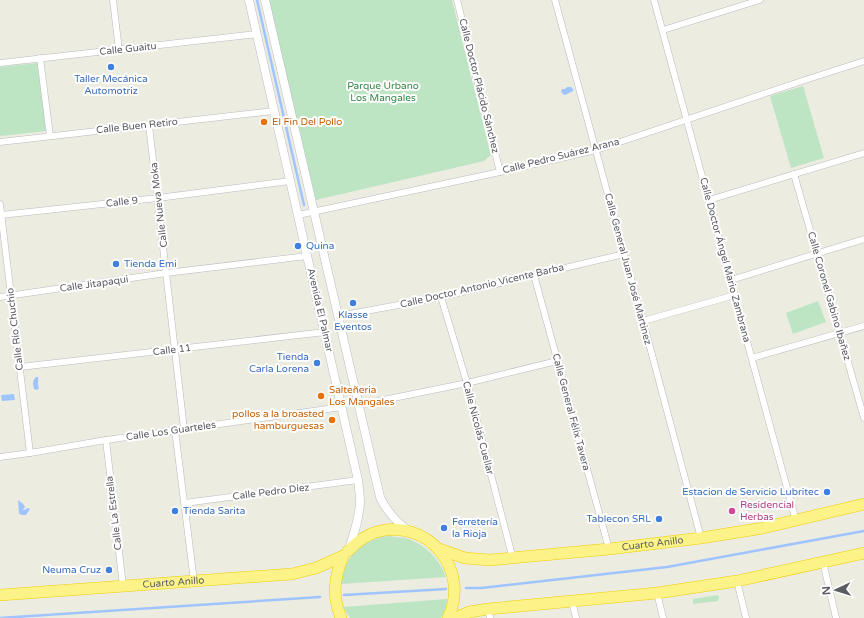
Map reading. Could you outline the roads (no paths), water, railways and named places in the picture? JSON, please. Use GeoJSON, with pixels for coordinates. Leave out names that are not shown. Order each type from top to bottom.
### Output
{"type":"FeatureCollection","features":[{"type":"Feature","properties":{"kind":"highway","name":"Cuarto Anillo"},"geometry":{"type":"LineString","coordinates":[[0,595],[292,574],[316,568],[346,554],[360,540],[375,532],[391,529],[408,531],[419,535],[430,541],[439,550],[465,558],[490,560],[513,559],[701,538],[763,528],[864,504]]}},
{"type":"Feature","properties":{"kind":"highway"},"geometry":{"type":"LineString","coordinates":[[439,550],[448,563],[454,584],[452,611],[448,618]]}},
{"type":"Feature","properties":{"kind":"highway"},"geometry":{"type":"LineString","coordinates":[[455,618],[469,612],[489,614],[572,601],[657,593],[737,581],[864,553]]}},
{"type":"Feature","properties":{"kind":"highway"},"geometry":{"type":"LineString","coordinates":[[340,614],[335,594],[335,585],[337,571],[346,554]]}},
{"type":"Feature","properties":{"kind":"street"},"geometry":{"type":"LineString","coordinates":[[113,0],[119,50]]}},
{"type":"Feature","properties":{"kind":"street","name":"Avenida El Palmar"},"geometry":{"type":"LineString","coordinates":[[249,0],[257,34],[269,53],[314,212],[359,405],[354,424],[360,501],[354,534],[346,554]]}},
{"type":"Feature","properties":{"kind":"street","name":"Avenida El Palmar"},"geometry":{"type":"LineString","coordinates":[[265,0],[274,111],[342,407],[354,424],[380,497],[386,509],[401,526],[408,531]]}},
{"type":"Feature","properties":{"kind":"street","name":"Calle Doctor Plácido Sánchez"},"geometry":{"type":"LineString","coordinates":[[457,0],[500,172]]}},
{"type":"Feature","properties":{"kind":"street","name":"Calle General Juan José Martinez"},"geometry":{"type":"LineString","coordinates":[[555,0],[701,538]]}},
{"type":"Feature","properties":{"kind":"street","name":"Calle Doctor Ángel Mario Zambrana"},"geometry":{"type":"LineString","coordinates":[[654,0],[796,521]]}},
{"type":"Feature","properties":{"kind":"street"},"geometry":{"type":"LineString","coordinates":[[663,30],[760,0]]}},
{"type":"Feature","properties":{"kind":"street","name":"Calle Guaitu"},"geometry":{"type":"LineString","coordinates":[[0,63],[257,34]]}},
{"type":"Feature","properties":{"kind":"street"},"geometry":{"type":"LineString","coordinates":[[40,58],[50,136]]}},
{"type":"Feature","properties":{"kind":"street","name":"Calle Pedro Suárez Arana"},"geometry":{"type":"LineString","coordinates":[[298,215],[596,150],[864,61]]}},
{"type":"Feature","properties":{"kind":"street","name":"Calle Buen Retiro"},"geometry":{"type":"LineString","coordinates":[[0,142],[274,111]]}},
{"type":"Feature","properties":{"kind":"street","name":"Calle Nueva Moka"},"geometry":{"type":"LineString","coordinates":[[149,125],[184,429]]}},
{"type":"Feature","properties":{"kind":"street"},"geometry":{"type":"LineString","coordinates":[[709,200],[864,153]]}},
{"type":"Feature","properties":{"kind":"street","name":"Calle Coronel Gabino Ibañez"},"geometry":{"type":"LineString","coordinates":[[794,174],[864,418]]}},
{"type":"Feature","properties":{"kind":"street","name":"Calle 9"},"geometry":{"type":"LineString","coordinates":[[1,216],[290,181]]}},
{"type":"Feature","properties":{"kind":"street","name":"Calle Río Chuchio"},"geometry":{"type":"LineString","coordinates":[[0,204],[30,453]]}},
{"type":"Feature","properties":{"kind":"street"},"geometry":{"type":"LineString","coordinates":[[730,280],[864,239]]}},
{"type":"Feature","properties":{"kind":"street","name":"Calle Doctor Antonio Vicente Barba"},"geometry":{"type":"LineString","coordinates":[[339,316],[441,297],[624,254]]}},
{"type":"Feature","properties":{"kind":"street","name":"Calle Jitapaqui"},"geometry":{"type":"LineString","coordinates":[[0,297],[166,273],[307,256]]}},
{"type":"Feature","properties":{"kind":"street","name":"Calle General Félix Tavera"},"geometry":{"type":"LineString","coordinates":[[534,274],[609,549]]}},
{"type":"Feature","properties":{"kind":"street"},"geometry":{"type":"LineString","coordinates":[[643,321],[735,295]]}},
{"type":"Feature","properties":{"kind":"street","name":"Calle Nicolás Cuellar"},"geometry":{"type":"LineString","coordinates":[[441,297],[467,383],[513,559]]}},
{"type":"Feature","properties":{"kind":"street"},"geometry":{"type":"LineString","coordinates":[[752,358],[864,326]]}},
{"type":"Feature","properties":{"kind":"street","name":"Calle 11"},"geometry":{"type":"LineString","coordinates":[[20,368],[325,332]]}},
{"type":"Feature","properties":{"kind":"street"},"geometry":{"type":"LineString","coordinates":[[359,405],[467,383],[557,361]]}},
{"type":"Feature","properties":{"kind":"street","name":"Calle Los Guarteles"},"geometry":{"type":"LineString","coordinates":[[0,457],[106,440],[342,407]]}},
{"type":"Feature","properties":{"kind":"street"},"geometry":{"type":"LineString","coordinates":[[175,430],[194,581]]}},
{"type":"Feature","properties":{"kind":"street","name":"Calle La Estrella"},"geometry":{"type":"LineString","coordinates":[[106,440],[123,586]]}},
{"type":"Feature","properties":{"kind":"street","name":"Calle Pedro Díez"},"geometry":{"type":"LineString","coordinates":[[184,503],[358,480]]}},
{"type":"Feature","properties":{"kind":"street"},"geometry":{"type":"LineString","coordinates":[[823,562],[836,618]]}},
{"type":"Feature","properties":{"kind":"street"},"geometry":{"type":"LineString","coordinates":[[737,581],[746,618]]}},
{"type":"Feature","properties":{"kind":"street"},"geometry":{"type":"LineString","coordinates":[[657,593],[663,618]]}},
{"type":"Feature","properties":{"kind":"street"},"geometry":{"type":"LineString","coordinates":[[572,601],[576,618]]}},
{"type":"Feature","properties":{"kind":"water"},"geometry":{"type":"Polygon","coordinates":[[[571,87],[573,91],[564,95],[561,92],[562,89],[571,87]]]}},
{"type":"Feature","properties":{"kind":"water"},"geometry":{"type":"Polygon","coordinates":[[[36,377],[38,377],[39,388],[37,390],[34,389],[33,384],[36,377]]]}},
{"type":"Feature","properties":{"kind":"water"},"geometry":{"type":"Polygon","coordinates":[[[14,394],[15,400],[2,401],[1,395],[14,394]]]}},
{"type":"Feature","properties":{"kind":"water"},"geometry":{"type":"Polygon","coordinates":[[[18,500],[25,507],[23,510],[28,508],[30,509],[26,515],[21,515],[19,513],[18,500]]]}},
{"type":"Feature","properties":{"kind":"waterway"},"geometry":{"type":"LineString","coordinates":[[257,0],[304,205]]}},
{"type":"Feature","properties":{"kind":"waterway"},"geometry":{"type":"LineString","coordinates":[[466,588],[481,588],[667,567],[864,531]]}},
{"type":"Feature","properties":{"kind":"waterway"},"geometry":{"type":"LineString","coordinates":[[344,595],[446,589]]}},
{"type":"Feature","properties":{"kind":"waterway"},"geometry":{"type":"LineString","coordinates":[[0,618],[320,597]]}},
{"type":"Feature","properties":{"kind":"place","name":"Taller Mecánica Automotriz"},"geometry":{"type":"Point","coordinates":[111,67]}},
{"type":"Feature","properties":{"kind":"place","name":"El Fin Del Pollo"},"geometry":{"type":"Point","coordinates":[264,122]}},
{"type":"Feature","properties":{"kind":"place","name":"Quina"},"geometry":{"type":"Point","coordinates":[298,246]}},
{"type":"Feature","properties":{"kind":"place","name":"Tienda Emi"},"geometry":{"type":"Point","coordinates":[116,264]}},
{"type":"Feature","properties":{"kind":"place","name":"Klasse Eventos"},"geometry":{"type":"Point","coordinates":[353,303]}},
{"type":"Feature","properties":{"kind":"place","name":"Tienda Carla Lorena"},"geometry":{"type":"Point","coordinates":[317,363]}},
{"type":"Feature","properties":{"kind":"place","name":"Salteñeria Los Mangales"},"geometry":{"type":"Point","coordinates":[321,396]}},
{"type":"Feature","properties":{"kind":"place","name":"pollos a la broasted hamburguesas"},"geometry":{"type":"Point","coordinates":[332,420]}},
{"type":"Feature","properties":{"kind":"place","name":"Estacion de Servicio Lubritec"},"geometry":{"type":"Point","coordinates":[827,492]}},
{"type":"Feature","properties":{"kind":"place","name":"Tienda Sarita"},"geometry":{"type":"Point","coordinates":[175,511]}},
{"type":"Feature","properties":{"kind":"place","name":"Residencial Herbas"},"geometry":{"type":"Point","coordinates":[732,511]}},
{"type":"Feature","properties":{"kind":"place","name":"Tablecon SRL"},"geometry":{"type":"Point","coordinates":[659,519]}},
{"type":"Feature","properties":{"kind":"place","name":"Ferretería la Rioja"},"geometry":{"type":"Point","coordinates":[444,528]}},
{"type":"Feature","properties":{"kind":"place","name":"Neuma Cruz"},"geometry":{"type":"Point","coordinates":[109,570]}},
{"type":"Feature","properties":{"kind":"park label","name":"Parque Urbano Los Mangales"},"geometry":{"type":"Point","coordinates":[383,92]}}]}
